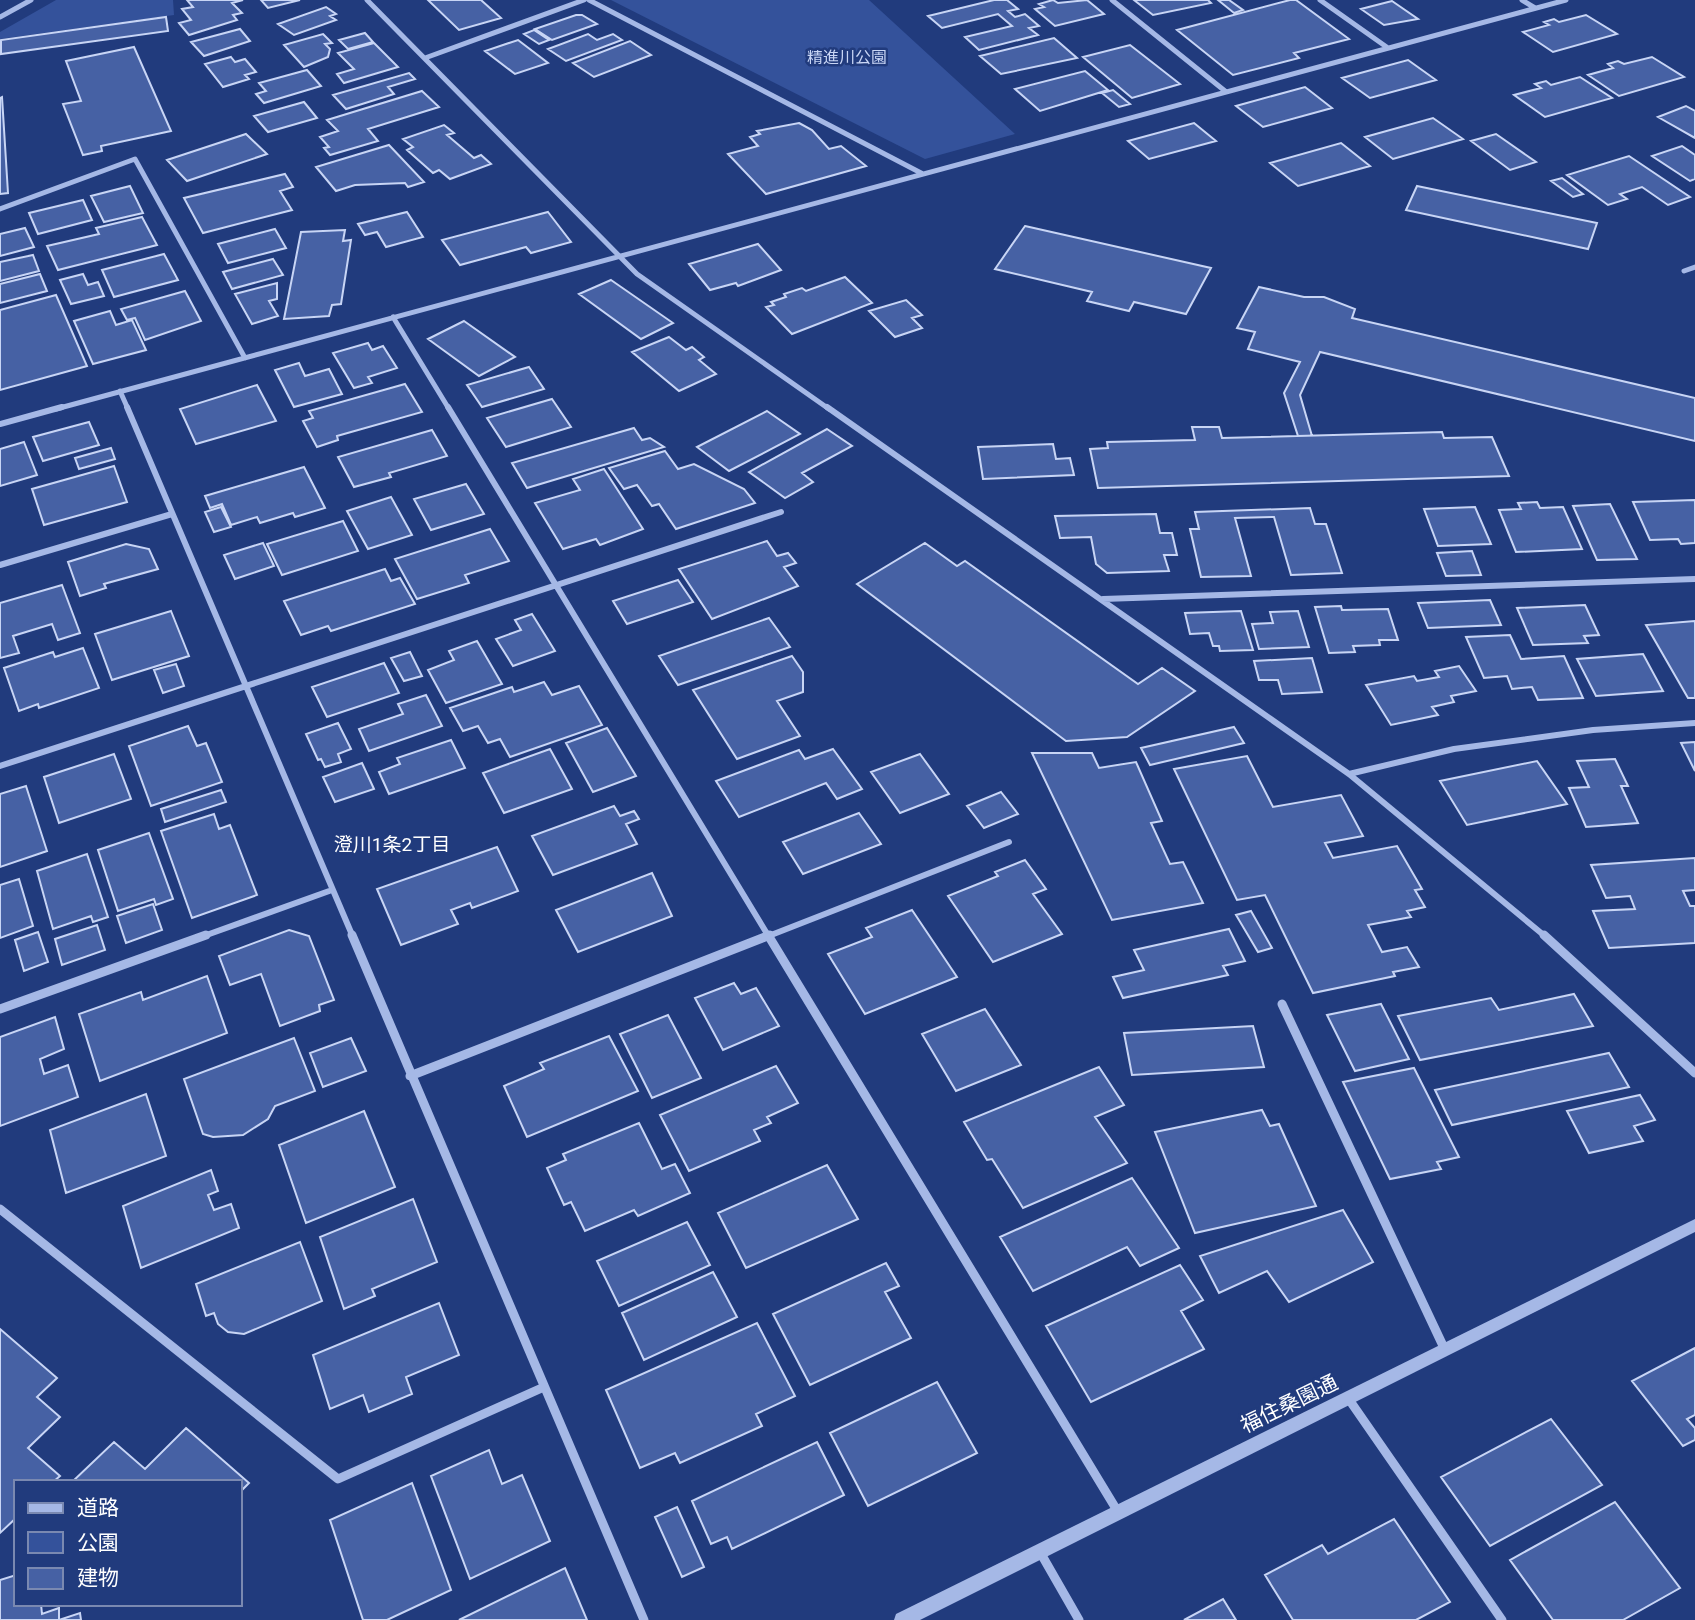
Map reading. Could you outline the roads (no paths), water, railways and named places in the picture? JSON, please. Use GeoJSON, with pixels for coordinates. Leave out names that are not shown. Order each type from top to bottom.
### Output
{"type":"FeatureCollection","features":[{"type":"Feature","properties":{"kind":"street"},"geometry":{"type":"LineString","coordinates":[[0,17],[31,0]]}},
{"type":"Feature","properties":{"kind":"street"},"geometry":{"type":"LineString","coordinates":[[367,0],[637,274],[1349,774],[1453,854],[1586,968],[1695,1073]]}},
{"type":"Feature","properties":{"kind":"street"},"geometry":{"type":"LineString","coordinates":[[425,58],[584,0]]}},
{"type":"Feature","properties":{"kind":"street"},"geometry":{"type":"LineString","coordinates":[[589,0],[923,173]]}},
{"type":"Feature","properties":{"kind":"street"},"geometry":{"type":"LineString","coordinates":[[1112,0],[1225,91]]}},
{"type":"Feature","properties":{"kind":"street"},"geometry":{"type":"LineString","coordinates":[[1320,0],[1388,48]]}},
{"type":"Feature","properties":{"kind":"street"},"geometry":{"type":"LineString","coordinates":[[1522,0],[1535,8]]}},
{"type":"Feature","properties":{"kind":"street"},"geometry":{"type":"LineString","coordinates":[[0,424],[1566,0]]}},
{"type":"Feature","properties":{"kind":"street"},"geometry":{"type":"LineString","coordinates":[[0,209],[135,159],[246,358]]}},
{"type":"Feature","properties":{"kind":"street"},"geometry":{"type":"LineString","coordinates":[[1684,271],[1695,267]]}},
{"type":"Feature","properties":{"kind":"street"},"geometry":{"type":"LineString","coordinates":[[393,317],[1118,1512]]}},
{"type":"Feature","properties":{"kind":"street"},"geometry":{"type":"LineString","coordinates":[[120,391],[644,1620]]}},
{"type":"Feature","properties":{"kind":"street"},"geometry":{"type":"LineString","coordinates":[[0,766],[782,512]]}},
{"type":"Feature","properties":{"kind":"street"},"geometry":{"type":"LineString","coordinates":[[0,565],[172,514]]}},
{"type":"Feature","properties":{"kind":"street"},"geometry":{"type":"LineString","coordinates":[[1103,599],[1695,579]]}},
{"type":"Feature","properties":{"kind":"street"},"geometry":{"type":"LineString","coordinates":[[1349,774],[1454,750],[1593,730],[1695,723]]}},
{"type":"Feature","properties":{"kind":"street"},"geometry":{"type":"LineString","coordinates":[[410,1076],[1009,842]]}},
{"type":"Feature","properties":{"kind":"street"},"geometry":{"type":"LineString","coordinates":[[0,1009],[332,890]]}},
{"type":"Feature","properties":{"kind":"street"},"geometry":{"type":"LineString","coordinates":[[1282,1004],[1445,1350]]}},
{"type":"Feature","properties":{"kind":"street"},"geometry":{"type":"LineString","coordinates":[[0,1209],[338,1479],[544,1387]]}},
{"type":"Feature","properties":{"kind":"street","name":"福住桑園通"},"geometry":{"type":"LineString","coordinates":[[902,1620],[1695,1225]]}},
{"type":"Feature","properties":{"kind":"street"},"geometry":{"type":"LineString","coordinates":[[1348,1398],[1502,1620]]}},
{"type":"Feature","properties":{"kind":"street"},"geometry":{"type":"LineString","coordinates":[[1040,1551],[1079,1620]]}},
{"type":"Feature","properties":{"kind":"district","name":"澄川1条2丁目"},"geometry":{"type":"Point","coordinates":[392,844]}},
{"type":"Feature","properties":{"kind":"park label","name":"精進川公園"},"geometry":{"type":"Point","coordinates":[847,57]}}]}
